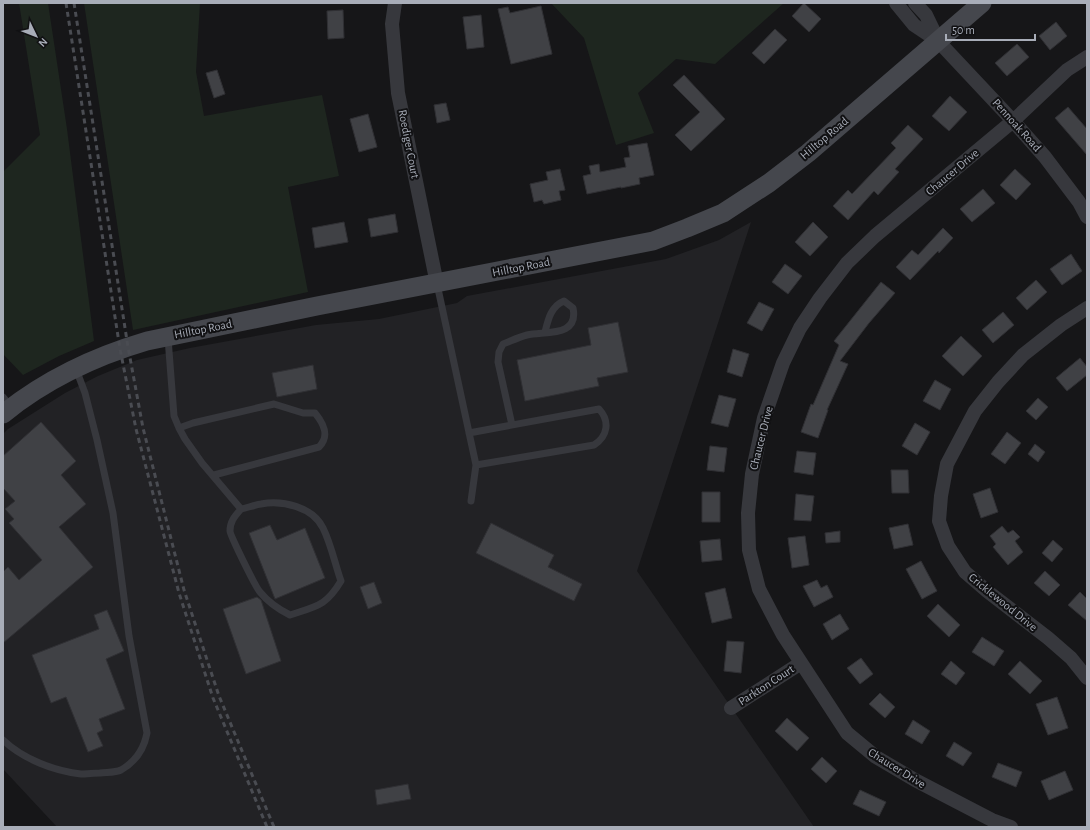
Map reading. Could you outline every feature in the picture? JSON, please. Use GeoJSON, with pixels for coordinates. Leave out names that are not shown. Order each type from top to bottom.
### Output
{"type":"FeatureCollection","features":[{"type":"Feature","properties":{"kind":"main road","name":"Hilltop Road"},"geometry":{"type":"LineString","coordinates":[[6,406],[76,369],[120,349],[168,336],[653,241],[688,228],[722,213],[769,183],[808,153],[982,3]]}},
{"type":"Feature","properties":{"kind":"street","name":"Roediger Court"},"geometry":{"type":"LineString","coordinates":[[395,3],[392,24],[398,93],[437,284]]}},
{"type":"Feature","properties":{"kind":"street"},"geometry":{"type":"LineString","coordinates":[[896,3],[914,25],[938,41]]}},
{"type":"Feature","properties":{"kind":"street"},"geometry":{"type":"LineString","coordinates":[[915,3],[926,15],[938,41]]}},
{"type":"Feature","properties":{"kind":"street","name":"Pennoak Road"},"geometry":{"type":"LineString","coordinates":[[938,41],[1013,120],[1045,157],[1079,202],[1087,217]]}},
{"type":"Feature","properties":{"kind":"street","name":"Chaucer Drive"},"geometry":{"type":"LineString","coordinates":[[1011,827],[991,824],[876,757],[847,733],[783,635],[759,589],[749,550],[748,513],[752,474],[764,418],[783,363],[800,328],[820,298],[847,263],[876,236],[1013,120],[1067,70],[1087,57]]}},
{"type":"Feature","properties":{"kind":"street","name":"Cricklewood Drive"},"geometry":{"type":"LineString","coordinates":[[1087,308],[1061,325],[1023,355],[998,382],[975,411],[947,464],[941,496],[940,521],[948,546],[965,572],[1048,638],[1071,658],[1087,678]]}},
{"type":"Feature","properties":{"kind":"street","name":"Parkton Court"},"geometry":{"type":"LineString","coordinates":[[731,708],[801,663]]}},
{"type":"Feature","properties":{"kind":"lane"},"geometry":{"type":"LineString","coordinates":[[437,284],[476,465],[471,501]]}},
{"type":"Feature","properties":{"kind":"lane"},"geometry":{"type":"LineString","coordinates":[[512,425],[498,362],[499,352],[503,344],[526,335],[545,332],[567,328],[573,323],[575,316],[573,308],[564,302],[558,304],[551,313],[545,332]]}},
{"type":"Feature","properties":{"kind":"lane"},"geometry":{"type":"LineString","coordinates":[[168,336],[174,416],[179,428],[202,463],[241,509]]}},
{"type":"Feature","properties":{"kind":"lane"},"geometry":{"type":"LineString","coordinates":[[3,740],[11,748],[22,755],[46,766],[82,774],[120,770],[136,758],[144,745],[146,734],[129,636],[113,513],[85,393],[76,369]]}},
{"type":"Feature","properties":{"kind":"lane"},"geometry":{"type":"LineString","coordinates":[[179,428],[193,423],[274,404],[303,413],[315,413],[320,419],[326,434],[324,442],[319,447],[214,476]]}},
{"type":"Feature","properties":{"kind":"lane"},"geometry":{"type":"LineString","coordinates":[[469,433],[599,409],[604,415],[607,428],[601,441],[594,445],[476,465]]}},
{"type":"Feature","properties":{"kind":"lane"},"geometry":{"type":"LineString","coordinates":[[263,504],[288,504],[306,511],[316,518],[323,528],[341,580],[333,594],[321,604],[290,615],[278,609],[269,601],[259,591],[230,532],[231,520],[241,509],[263,504]]}},
{"type":"Feature","properties":{"kind":"shaded area"},"geometry":{"type":"Polygon","coordinates":[[[19,3],[48,3],[67,129],[94,341],[59,356],[23,375],[3,354],[3,172],[40,135],[19,3]]]}},
{"type":"Feature","properties":{"kind":"shaded area"},"geometry":{"type":"Polygon","coordinates":[[[84,3],[200,3],[196,72],[204,116],[322,95],[339,176],[288,187],[308,292],[133,330],[84,3]]]}},
{"type":"Feature","properties":{"kind":"shaded area"},"geometry":{"type":"Polygon","coordinates":[[[551,3],[784,3],[715,64],[676,59],[638,93],[654,133],[616,145],[584,38],[551,3]]]}},
{"type":"Feature","properties":{"kind":"shaded area"},"geometry":{"type":"Polygon","coordinates":[[[751,222],[637,571],[814,827],[57,827],[3,769],[3,434],[8,429],[65,393],[98,376],[137,360],[190,348],[316,325],[379,319],[457,303],[467,296],[666,259],[719,240],[751,222]]]}},
{"type":"Feature","properties":{"kind":"building"},"geometry":{"type":"Polygon","coordinates":[[[804,3],[821,19],[809,32],[792,16],[804,3]]]}},
{"type":"Feature","properties":{"kind":"building"},"geometry":{"type":"Polygon","coordinates":[[[541,6],[552,54],[511,64],[498,9],[508,7],[510,13],[541,6]]]}},
{"type":"Feature","properties":{"kind":"building"},"geometry":{"type":"Polygon","coordinates":[[[343,10],[344,38],[328,39],[327,11],[343,10]]]}},
{"type":"Feature","properties":{"kind":"building"},"geometry":{"type":"Polygon","coordinates":[[[481,15],[484,47],[467,49],[463,17],[481,15]]]}},
{"type":"Feature","properties":{"kind":"building"},"geometry":{"type":"Polygon","coordinates":[[[1056,22],[1067,36],[1050,50],[1039,36],[1056,22]]]}},
{"type":"Feature","properties":{"kind":"building"},"geometry":{"type":"Polygon","coordinates":[[[775,29],[787,40],[764,64],[752,53],[775,29]]]}},
{"type":"Feature","properties":{"kind":"building"},"geometry":{"type":"Polygon","coordinates":[[[1017,44],[1029,57],[1007,76],[995,63],[1017,44]]]}},
{"type":"Feature","properties":{"kind":"building"},"geometry":{"type":"Polygon","coordinates":[[[217,70],[225,94],[214,98],[206,73],[217,70]]]}},
{"type":"Feature","properties":{"kind":"building"},"geometry":{"type":"Polygon","coordinates":[[[684,75],[725,119],[691,151],[675,135],[700,112],[673,85],[684,75]]]}},
{"type":"Feature","properties":{"kind":"building"},"geometry":{"type":"Polygon","coordinates":[[[950,96],[967,112],[949,131],[932,116],[950,96]]]}},
{"type":"Feature","properties":{"kind":"building"},"geometry":{"type":"Polygon","coordinates":[[[446,103],[450,120],[437,123],[434,105],[446,103]]]}},
{"type":"Feature","properties":{"kind":"building"},"geometry":{"type":"Polygon","coordinates":[[[1068,107],[1087,129],[1087,155],[1055,118],[1068,107]]]}},
{"type":"Feature","properties":{"kind":"building"},"geometry":{"type":"Polygon","coordinates":[[[368,114],[377,147],[359,152],[350,119],[368,114]]]}},
{"type":"Feature","properties":{"kind":"building"},"geometry":{"type":"Polygon","coordinates":[[[908,125],[923,139],[895,169],[899,172],[878,195],[874,191],[848,220],[833,206],[848,190],[852,194],[896,148],[891,143],[908,125]]]}},
{"type":"Feature","properties":{"kind":"building"},"geometry":{"type":"Polygon","coordinates":[[[647,143],[654,175],[639,178],[640,184],[587,194],[583,176],[591,174],[589,166],[599,164],[600,172],[626,167],[624,158],[630,157],[628,146],[647,143]]]}},
{"type":"Feature","properties":{"kind":"building"},"geometry":{"type":"Polygon","coordinates":[[[560,169],[565,190],[559,191],[561,200],[544,204],[542,200],[534,202],[530,184],[548,180],[546,172],[560,169]]]}},
{"type":"Feature","properties":{"kind":"building"},"geometry":{"type":"Polygon","coordinates":[[[1015,169],[1031,184],[1016,200],[1000,185],[1015,169]]]}},
{"type":"Feature","properties":{"kind":"building"},"geometry":{"type":"Polygon","coordinates":[[[983,189],[995,203],[972,222],[960,209],[983,189]]]}},
{"type":"Feature","properties":{"kind":"building"},"geometry":{"type":"Polygon","coordinates":[[[395,214],[398,232],[371,237],[368,219],[395,214]]]}},
{"type":"Feature","properties":{"kind":"building"},"geometry":{"type":"Polygon","coordinates":[[[344,222],[348,242],[315,248],[312,228],[344,222]]]}},
{"type":"Feature","properties":{"kind":"building"},"geometry":{"type":"Polygon","coordinates":[[[813,222],[828,237],[810,256],[795,242],[813,222]]]}},
{"type":"Feature","properties":{"kind":"building"},"geometry":{"type":"Polygon","coordinates":[[[943,228],[953,238],[910,280],[896,267],[912,250],[918,255],[943,228]]]}},
{"type":"Feature","properties":{"kind":"building"},"geometry":{"type":"Polygon","coordinates":[[[1071,254],[1082,271],[1062,285],[1050,269],[1071,254]]]}},
{"type":"Feature","properties":{"kind":"building"},"geometry":{"type":"Polygon","coordinates":[[[785,264],[802,276],[788,294],[772,282],[785,264]]]}},
{"type":"Feature","properties":{"kind":"building"},"geometry":{"type":"Polygon","coordinates":[[[1036,280],[1047,292],[1027,310],[1016,298],[1036,280]]]}},
{"type":"Feature","properties":{"kind":"building"},"geometry":{"type":"Polygon","coordinates":[[[881,282],[895,293],[869,323],[840,361],[848,364],[827,410],[818,438],[801,432],[811,404],[813,405],[839,345],[834,341],[881,282]]]}},
{"type":"Feature","properties":{"kind":"building"},"geometry":{"type":"Polygon","coordinates":[[[759,302],[774,309],[762,331],[747,323],[759,302]]]}},
{"type":"Feature","properties":{"kind":"building"},"geometry":{"type":"Polygon","coordinates":[[[1003,312],[1014,325],[993,343],[982,330],[1003,312]]]}},
{"type":"Feature","properties":{"kind":"building"},"geometry":{"type":"Polygon","coordinates":[[[618,322],[628,372],[597,378],[599,386],[525,401],[517,360],[591,345],[588,328],[618,322]]]}},
{"type":"Feature","properties":{"kind":"building"},"geometry":{"type":"Polygon","coordinates":[[[961,336],[982,356],[963,376],[942,356],[961,336]]]}},
{"type":"Feature","properties":{"kind":"building"},"geometry":{"type":"Polygon","coordinates":[[[733,349],[749,354],[742,377],[727,372],[733,349]]]}},
{"type":"Feature","properties":{"kind":"building"},"geometry":{"type":"Polygon","coordinates":[[[1080,358],[1087,367],[1087,375],[1067,391],[1056,378],[1080,358]]]}},
{"type":"Feature","properties":{"kind":"building"},"geometry":{"type":"Polygon","coordinates":[[[313,365],[317,389],[277,397],[272,373],[313,365]]]}},
{"type":"Feature","properties":{"kind":"building"},"geometry":{"type":"Polygon","coordinates":[[[935,380],[951,389],[940,410],[923,401],[935,380]]]}},
{"type":"Feature","properties":{"kind":"building"},"geometry":{"type":"Polygon","coordinates":[[[719,395],[736,399],[728,427],[711,423],[719,395]]]}},
{"type":"Feature","properties":{"kind":"building"},"geometry":{"type":"Polygon","coordinates":[[[1038,398],[1048,407],[1036,420],[1026,411],[1038,398]]]}},
{"type":"Feature","properties":{"kind":"building"},"geometry":{"type":"Polygon","coordinates":[[[41,422],[76,461],[61,475],[86,504],[59,527],[93,567],[3,643],[3,572],[8,567],[19,580],[42,560],[9,523],[14,519],[5,509],[15,501],[3,488],[3,456],[41,422]]]}},
{"type":"Feature","properties":{"kind":"building"},"geometry":{"type":"Polygon","coordinates":[[[915,423],[930,432],[917,455],[902,446],[915,423]]]}},
{"type":"Feature","properties":{"kind":"building"},"geometry":{"type":"Polygon","coordinates":[[[1007,432],[1021,443],[1005,464],[991,454],[1007,432]]]}},
{"type":"Feature","properties":{"kind":"building"},"geometry":{"type":"Polygon","coordinates":[[[1035,444],[1045,452],[1038,462],[1028,454],[1035,444]]]}},
{"type":"Feature","properties":{"kind":"building"},"geometry":{"type":"Polygon","coordinates":[[[710,446],[727,448],[724,472],[707,470],[710,446]]]}},
{"type":"Feature","properties":{"kind":"building"},"geometry":{"type":"Polygon","coordinates":[[[797,451],[816,453],[813,475],[794,472],[797,451]]]}},
{"type":"Feature","properties":{"kind":"building"},"geometry":{"type":"Polygon","coordinates":[[[891,470],[908,470],[909,493],[892,493],[891,470]]]}},
{"type":"Feature","properties":{"kind":"building"},"geometry":{"type":"Polygon","coordinates":[[[990,488],[998,512],[981,518],[973,494],[990,488]]]}},
{"type":"Feature","properties":{"kind":"building"},"geometry":{"type":"Polygon","coordinates":[[[702,492],[720,492],[720,522],[702,522],[702,492]]]}},
{"type":"Feature","properties":{"kind":"building"},"geometry":{"type":"Polygon","coordinates":[[[796,494],[814,496],[811,521],[794,520],[796,494]]]}},
{"type":"Feature","properties":{"kind":"building"},"geometry":{"type":"Polygon","coordinates":[[[491,523],[554,555],[548,567],[582,584],[574,601],[476,553],[491,523]]]}},
{"type":"Feature","properties":{"kind":"building"},"geometry":{"type":"Polygon","coordinates":[[[908,524],[913,545],[894,549],[889,528],[908,524]]]}},
{"type":"Feature","properties":{"kind":"building"},"geometry":{"type":"Polygon","coordinates":[[[270,525],[277,540],[305,528],[325,578],[275,599],[249,533],[270,525]]]}},
{"type":"Feature","properties":{"kind":"building"},"geometry":{"type":"Polygon","coordinates":[[[1002,526],[1008,533],[1013,530],[1020,537],[1015,541],[1023,552],[1008,565],[993,547],[996,544],[990,536],[1002,526]]]}},
{"type":"Feature","properties":{"kind":"building"},"geometry":{"type":"Polygon","coordinates":[[[840,531],[840,542],[826,543],[825,533],[840,531]]]}},
{"type":"Feature","properties":{"kind":"building"},"geometry":{"type":"Polygon","coordinates":[[[805,536],[809,565],[792,568],[788,538],[805,536]]]}},
{"type":"Feature","properties":{"kind":"building"},"geometry":{"type":"Polygon","coordinates":[[[720,539],[722,560],[702,562],[700,541],[720,539]]]}},
{"type":"Feature","properties":{"kind":"building"},"geometry":{"type":"Polygon","coordinates":[[[1053,540],[1063,549],[1052,562],[1042,553],[1053,540]]]}},
{"type":"Feature","properties":{"kind":"building"},"geometry":{"type":"Polygon","coordinates":[[[921,561],[937,591],[922,599],[906,569],[921,561]]]}},
{"type":"Feature","properties":{"kind":"building"},"geometry":{"type":"Polygon","coordinates":[[[1045,571],[1060,585],[1049,596],[1034,583],[1045,571]]]}},
{"type":"Feature","properties":{"kind":"building"},"geometry":{"type":"Polygon","coordinates":[[[817,580],[821,588],[827,585],[833,597],[814,607],[803,586],[817,580]]]}},
{"type":"Feature","properties":{"kind":"building"},"geometry":{"type":"Polygon","coordinates":[[[374,582],[382,603],[368,609],[360,587],[374,582]]]}},
{"type":"Feature","properties":{"kind":"building"},"geometry":{"type":"Polygon","coordinates":[[[725,588],[732,618],[712,623],[705,593],[725,588]]]}},
{"type":"Feature","properties":{"kind":"building"},"geometry":{"type":"Polygon","coordinates":[[[1080,592],[1087,599],[1087,621],[1068,605],[1080,592]]]}},
{"type":"Feature","properties":{"kind":"building"},"geometry":{"type":"Polygon","coordinates":[[[257,597],[261,600],[281,661],[246,674],[223,609],[257,597]]]}},
{"type":"Feature","properties":{"kind":"building"},"geometry":{"type":"Polygon","coordinates":[[[938,604],[960,625],[949,637],[927,616],[938,604]]]}},
{"type":"Feature","properties":{"kind":"building"},"geometry":{"type":"Polygon","coordinates":[[[107,610],[124,651],[106,659],[125,709],[99,719],[103,730],[97,733],[103,746],[88,752],[66,697],[51,703],[32,655],[99,629],[94,615],[107,610]]]}},
{"type":"Feature","properties":{"kind":"building"},"geometry":{"type":"Polygon","coordinates":[[[840,614],[849,629],[832,640],[823,624],[840,614]]]}},
{"type":"Feature","properties":{"kind":"building"},"geometry":{"type":"Polygon","coordinates":[[[982,637],[1004,651],[994,666],[972,652],[982,637]]]}},
{"type":"Feature","properties":{"kind":"building"},"geometry":{"type":"Polygon","coordinates":[[[727,641],[744,642],[741,673],[724,671],[727,641]]]}},
{"type":"Feature","properties":{"kind":"building"},"geometry":{"type":"Polygon","coordinates":[[[861,658],[873,674],[860,684],[847,668],[861,658]]]}},
{"type":"Feature","properties":{"kind":"building"},"geometry":{"type":"Polygon","coordinates":[[[951,661],[965,673],[956,685],[941,674],[951,661]]]}},
{"type":"Feature","properties":{"kind":"building"},"geometry":{"type":"Polygon","coordinates":[[[1020,661],[1042,681],[1030,694],[1008,674],[1020,661]]]}},
{"type":"Feature","properties":{"kind":"building"},"geometry":{"type":"Polygon","coordinates":[[[880,693],[895,707],[885,718],[869,704],[880,693]]]}},
{"type":"Feature","properties":{"kind":"building"},"geometry":{"type":"Polygon","coordinates":[[[1057,697],[1068,728],[1048,735],[1036,704],[1057,697]]]}},
{"type":"Feature","properties":{"kind":"building"},"geometry":{"type":"Polygon","coordinates":[[[787,718],[809,738],[797,751],[775,731],[787,718]]]}},
{"type":"Feature","properties":{"kind":"building"},"geometry":{"type":"Polygon","coordinates":[[[913,720],[930,731],[922,744],[905,734],[913,720]]]}},
{"type":"Feature","properties":{"kind":"building"},"geometry":{"type":"Polygon","coordinates":[[[954,742],[972,753],[963,766],[946,756],[954,742]]]}},
{"type":"Feature","properties":{"kind":"building"},"geometry":{"type":"Polygon","coordinates":[[[822,757],[837,771],[826,783],[811,769],[822,757]]]}},
{"type":"Feature","properties":{"kind":"building"},"geometry":{"type":"Polygon","coordinates":[[[998,763],[1022,772],[1016,787],[992,777],[998,763]]]}},
{"type":"Feature","properties":{"kind":"building"},"geometry":{"type":"Polygon","coordinates":[[[1065,771],[1073,790],[1049,800],[1041,781],[1065,771]]]}},
{"type":"Feature","properties":{"kind":"building"},"geometry":{"type":"Polygon","coordinates":[[[408,784],[411,799],[377,805],[375,790],[408,784]]]}},
{"type":"Feature","properties":{"kind":"building"},"geometry":{"type":"Polygon","coordinates":[[[860,790],[886,802],[879,816],[853,804],[860,790]]]}},
{"type":"Feature","properties":{"kind":"railway"},"geometry":{"type":"LineString","coordinates":[[66,3],[120,349],[136,429],[179,593],[213,698],[267,827]]}},
{"type":"Feature","properties":{"kind":"railway"},"geometry":{"type":"LineString","coordinates":[[74,3],[128,347],[143,428],[184,590],[219,696],[274,827]]}}]}
